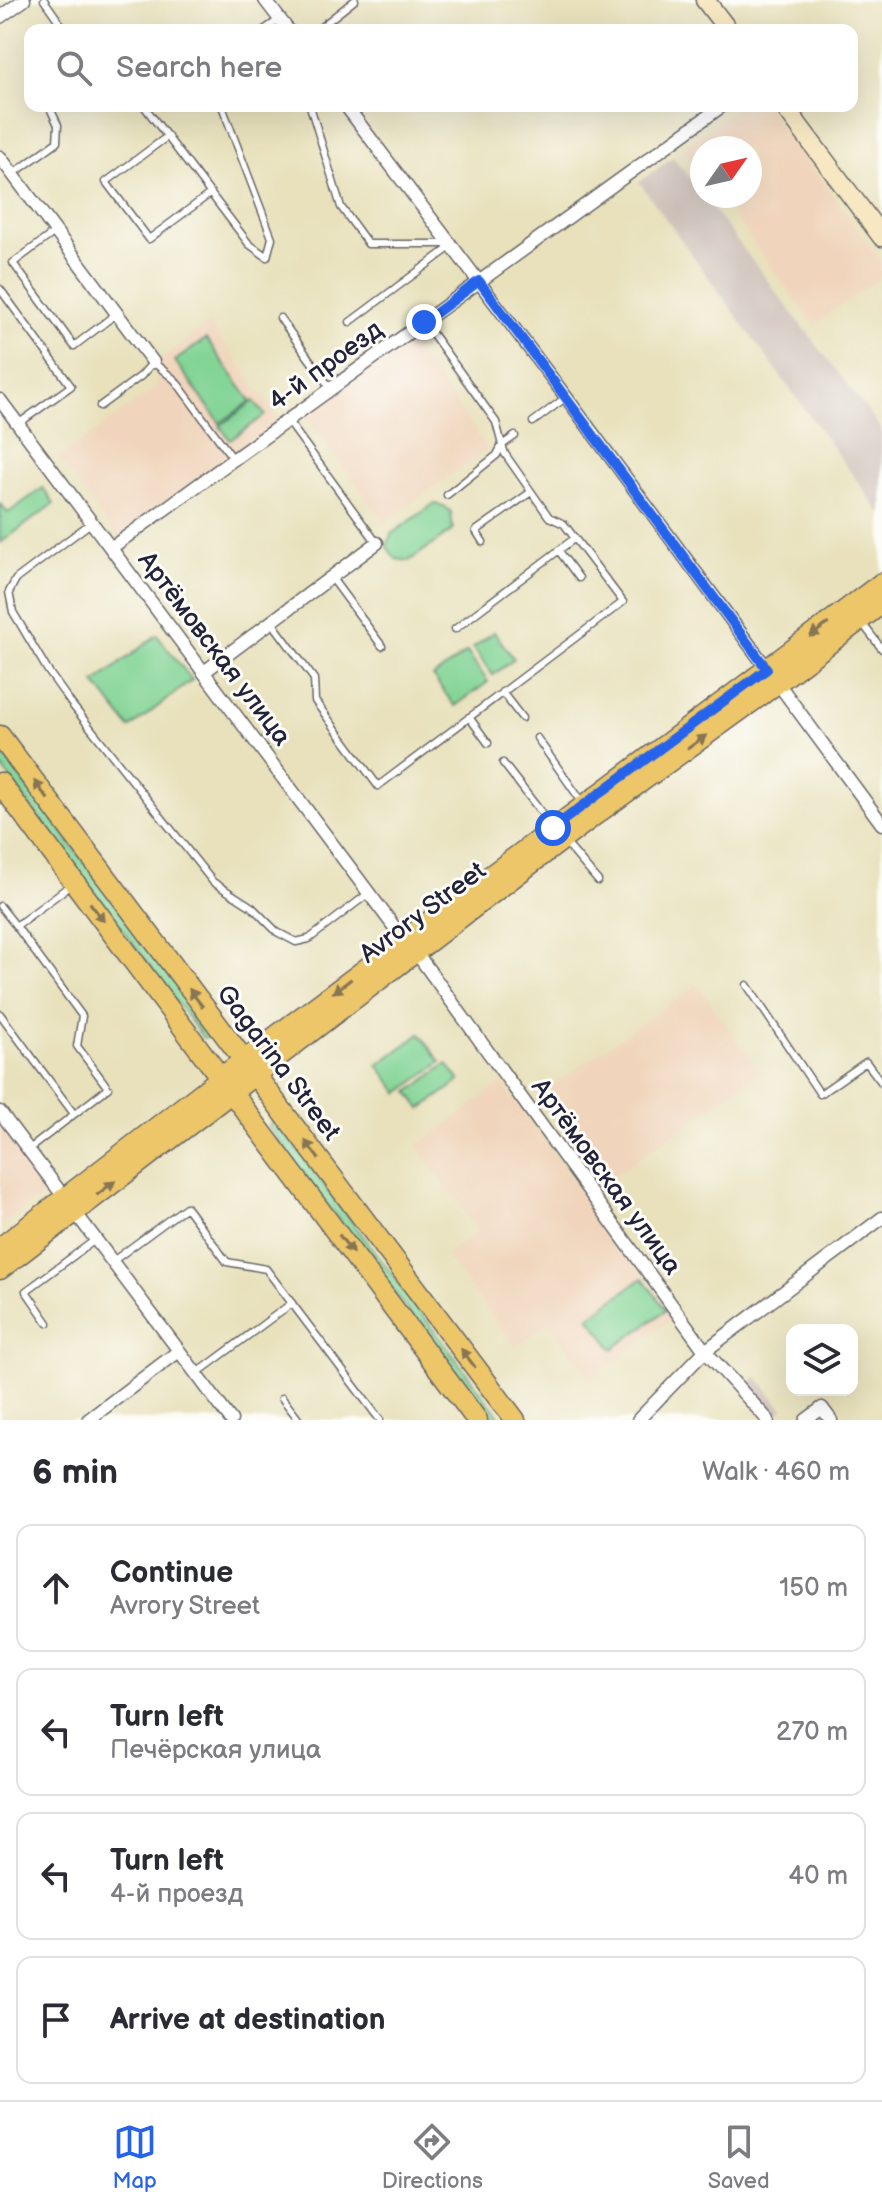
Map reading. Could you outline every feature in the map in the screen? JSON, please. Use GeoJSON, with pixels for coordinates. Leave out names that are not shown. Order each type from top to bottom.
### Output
{"type":"FeatureCollection","features":[{"type":"Feature","properties":{"kind":"main road"},"geometry":{"type":"LineString","coordinates":[[705,0],[723,24]]}},
{"type":"Feature","properties":{"kind":"main road"},"geometry":{"type":"LineString","coordinates":[[788,112],[882,237]]}},
{"type":"Feature","properties":{"kind":"main road","name":"Avrory Street"},"geometry":{"type":"LineString","coordinates":[[0,1248],[70,1204],[226,1085],[404,939],[558,834],[772,676],[882,583]]}},
{"type":"Feature","properties":{"kind":"main road","name":"Avrory Street"},"geometry":{"type":"LineString","coordinates":[[558,834],[584,805],[882,603]]}},
{"type":"Feature","properties":{"kind":"main road","name":"Gagarina Street"},"geometry":{"type":"LineString","coordinates":[[0,736],[515,1420]]}},
{"type":"Feature","properties":{"kind":"main road","name":"Gagarina Street"},"geometry":{"type":"LineString","coordinates":[[0,783],[477,1420]]}},
{"type":"Feature","properties":{"kind":"main road","name":"Avrory Street"},"geometry":{"type":"LineString","coordinates":[[0,1269],[70,1204]]}},
{"type":"Feature","properties":{"kind":"street"},"geometry":{"type":"LineString","coordinates":[[0,17],[24,0]]}},
{"type":"Feature","properties":{"kind":"street"},"geometry":{"type":"LineString","coordinates":[[265,0],[284,24]]}},
{"type":"Feature","properties":{"kind":"street"},"geometry":{"type":"LineString","coordinates":[[351,112],[882,824]]}},
{"type":"Feature","properties":{"kind":"street","name":"4-й проезд"},"geometry":{"type":"LineString","coordinates":[[111,548],[714,112]]}},
{"type":"Feature","properties":{"kind":"street"},"geometry":{"type":"LineString","coordinates":[[0,157],[153,362]]}},
{"type":"Feature","properties":{"kind":"street","name":"Артёмовская улица"},"geometry":{"type":"LineString","coordinates":[[0,400],[404,939],[705,1351],[768,1420]]}},
{"type":"Feature","properties":{"kind":"street"},"geometry":{"type":"LineString","coordinates":[[204,672],[377,543]]}},
{"type":"Feature","properties":{"kind":"street"},"geometry":{"type":"LineString","coordinates":[[0,1112],[231,1420]]}},
{"type":"Feature","properties":{"kind":"street"},"geometry":{"type":"LineString","coordinates":[[638,1420],[705,1351],[882,1218]]}},
{"type":"Feature","properties":{"kind":"street"},"geometry":{"type":"LineString","coordinates":[[88,1420],[179,1351]]}},
{"type":"Feature","properties":{"kind":"street"},"geometry":{"type":"LineString","coordinates":[[806,1420],[822,1408],[831,1420]]}},
{"type":"Feature","properties":{"kind":"lane"},"geometry":{"type":"LineString","coordinates":[[44,0],[61,24]]}},
{"type":"Feature","properties":{"kind":"lane"},"geometry":{"type":"LineString","coordinates":[[325,24],[355,0]]}},
{"type":"Feature","properties":{"kind":"lane"},"geometry":{"type":"LineString","coordinates":[[273,24],[280,19]]}},
{"type":"Feature","properties":{"kind":"lane"},"geometry":{"type":"LineString","coordinates":[[13,174],[57,142],[58,125],[52,112]]}},
{"type":"Feature","properties":{"kind":"lane"},"geometry":{"type":"LineString","coordinates":[[148,112],[249,244],[267,257],[272,238],[224,112]]}},
{"type":"Feature","properties":{"kind":"lane"},"geometry":{"type":"LineString","coordinates":[[312,112],[341,207],[368,244],[452,245]]}},
{"type":"Feature","properties":{"kind":"lane"},"geometry":{"type":"LineString","coordinates":[[168,136],[106,182],[149,239],[211,193]]}},
{"type":"Feature","properties":{"kind":"lane"},"geometry":{"type":"LineString","coordinates":[[56,231],[13,263],[65,334],[74,346],[117,313]]}},
{"type":"Feature","properties":{"kind":"lane"},"geometry":{"type":"LineString","coordinates":[[350,322],[452,245]]}},
{"type":"Feature","properties":{"kind":"lane"},"geometry":{"type":"LineString","coordinates":[[0,289],[71,386],[18,424]]}},
{"type":"Feature","properties":{"kind":"lane"},"geometry":{"type":"LineString","coordinates":[[280,318],[331,389]]}},
{"type":"Feature","properties":{"kind":"lane"},"geometry":{"type":"LineString","coordinates":[[271,621],[314,679],[315,701],[378,786],[623,602],[564,524],[549,517],[531,492],[505,454],[496,422],[424,322]]}},
{"type":"Feature","properties":{"kind":"lane"},"geometry":{"type":"LineString","coordinates":[[100,406],[141,376],[153,362],[175,380],[234,460]]}},
{"type":"Feature","properties":{"kind":"lane"},"geometry":{"type":"LineString","coordinates":[[533,422],[566,397]]}},
{"type":"Feature","properties":{"kind":"lane"},"geometry":{"type":"LineString","coordinates":[[288,421],[377,543]]}},
{"type":"Feature","properties":{"kind":"lane"},"geometry":{"type":"LineString","coordinates":[[447,495],[497,455],[502,445],[515,436]]}},
{"type":"Feature","properties":{"kind":"lane"},"geometry":{"type":"LineString","coordinates":[[483,542],[476,531],[531,492]]}},
{"type":"Feature","properties":{"kind":"lane"},"geometry":{"type":"LineString","coordinates":[[92,522],[16,579],[9,592],[13,612],[23,631],[73,706],[213,882],[252,907],[277,932],[296,942],[309,939],[369,893]]}},
{"type":"Feature","properties":{"kind":"lane"},"geometry":{"type":"LineString","coordinates":[[455,629],[575,538]]}},
{"type":"Feature","properties":{"kind":"lane"},"geometry":{"type":"LineString","coordinates":[[559,551],[579,578]]}},
{"type":"Feature","properties":{"kind":"lane"},"geometry":{"type":"LineString","coordinates":[[331,577],[382,646]]}},
{"type":"Feature","properties":{"kind":"lane"},"geometry":{"type":"LineString","coordinates":[[860,620],[882,649]]}},
{"type":"Feature","properties":{"kind":"lane"},"geometry":{"type":"LineString","coordinates":[[502,692],[522,718]]}},
{"type":"Feature","properties":{"kind":"lane"},"geometry":{"type":"LineString","coordinates":[[469,717],[488,743]]}},
{"type":"Feature","properties":{"kind":"lane"},"geometry":{"type":"LineString","coordinates":[[537,738],[584,805]]}},
{"type":"Feature","properties":{"kind":"lane"},"geometry":{"type":"LineString","coordinates":[[503,763],[598,881]]}},
{"type":"Feature","properties":{"kind":"lane"},"geometry":{"type":"LineString","coordinates":[[16,926],[75,882]]}},
{"type":"Feature","properties":{"kind":"lane"},"geometry":{"type":"LineString","coordinates":[[0,906],[82,1016],[77,1046],[108,1088],[28,1150]]}},
{"type":"Feature","properties":{"kind":"lane"},"geometry":{"type":"LineString","coordinates":[[747,985],[820,1094],[866,1062],[882,1083]]}},
{"type":"Feature","properties":{"kind":"lane"},"geometry":{"type":"LineString","coordinates":[[0,1014],[74,1114]]}},
{"type":"Feature","properties":{"kind":"lane"},"geometry":{"type":"LineString","coordinates":[[112,1261],[186,1207],[227,1262],[266,1269],[380,1420]]}},
{"type":"Feature","properties":{"kind":"lane"},"geometry":{"type":"LineString","coordinates":[[48,1323],[26,1291],[96,1240]]}},
{"type":"Feature","properties":{"kind":"lane"},"geometry":{"type":"LineString","coordinates":[[196,1374],[292,1303]]}},
{"type":"Feature","properties":{"kind":"lane"},"geometry":{"type":"LineString","coordinates":[[282,1398],[299,1420]]}},
{"type":"Feature","properties":{"kind":"shaded area"},"geometry":{"type":"Polygon","coordinates":[[[731,112],[771,112],[882,262],[882,276],[814,325],[728,208],[762,208],[762,136],[699,136],[731,112]]]}},
{"type":"Feature","properties":{"kind":"shaded area"},"geometry":{"type":"Polygon","coordinates":[[[690,143],[690,157],[683,148],[690,143]]]}},
{"type":"Feature","properties":{"kind":"shaded area"},"geometry":{"type":"Polygon","coordinates":[[[673,157],[690,179],[690,208],[712,208],[882,430],[882,515],[639,182],[673,157]]]}},
{"type":"Feature","properties":{"kind":"shaded area"},"geometry":{"type":"Polygon","coordinates":[[[209,323],[280,419],[117,538],[59,458],[155,388],[159,360],[209,323]]]}},
{"type":"Feature","properties":{"kind":"shaded area"},"geometry":{"type":"Polygon","coordinates":[[[410,340],[488,449],[384,523],[306,415],[410,340]]]}},
{"type":"Feature","properties":{"kind":"shaded area"},"geometry":{"type":"Polygon","coordinates":[[[697,984],[760,1072],[604,1183],[541,1094],[697,984]]]}},
{"type":"Feature","properties":{"kind":"shaded area"},"geometry":{"type":"Polygon","coordinates":[[[502,1083],[674,1317],[591,1379],[549,1322],[516,1347],[445,1255],[478,1231],[417,1146],[502,1083]]]}},
{"type":"Feature","properties":{"kind":"shaded area"},"geometry":{"type":"Polygon","coordinates":[[[0,1127],[47,1191],[0,1226],[0,1127]]]}},
{"type":"Feature","properties":{"kind":"shaded area"},"geometry":{"type":"Polygon","coordinates":[[[757,1377],[783,1409],[776,1414],[750,1382],[757,1377]]]}},
{"type":"Feature","properties":{"kind":"green space"},"geometry":{"type":"Polygon","coordinates":[[[206,339],[251,401],[220,423],[175,361],[206,339]]]}},
{"type":"Feature","properties":{"kind":"green space"},"geometry":{"type":"Polygon","coordinates":[[[254,401],[265,415],[230,440],[220,426],[254,401]]]}},
{"type":"Feature","properties":{"kind":"green space"},"geometry":{"type":"Polygon","coordinates":[[[43,488],[54,504],[0,543],[0,504],[8,513],[43,488]]]}},
{"type":"Feature","properties":{"kind":"green space"},"geometry":{"type":"Polygon","coordinates":[[[434,504],[444,506],[451,512],[453,530],[409,561],[396,559],[387,547],[391,534],[434,504]]]}},
{"type":"Feature","properties":{"kind":"green space"},"geometry":{"type":"Polygon","coordinates":[[[494,632],[514,659],[493,675],[473,648],[494,632]]]}},
{"type":"Feature","properties":{"kind":"green space"},"geometry":{"type":"Polygon","coordinates":[[[157,635],[192,680],[130,728],[95,683],[157,635]]]}},
{"type":"Feature","properties":{"kind":"green space"},"geometry":{"type":"Polygon","coordinates":[[[467,652],[488,682],[455,706],[433,677],[467,652]]]}},
{"type":"Feature","properties":{"kind":"green space"},"geometry":{"type":"Polygon","coordinates":[[[0,749],[211,1032],[209,1038],[203,1038],[0,765],[0,749]]]}},
{"type":"Feature","properties":{"kind":"green space"},"geometry":{"type":"Polygon","coordinates":[[[420,1034],[441,1062],[399,1093],[378,1065],[420,1034]]]}},
{"type":"Feature","properties":{"kind":"green space"},"geometry":{"type":"Polygon","coordinates":[[[447,1064],[460,1081],[421,1109],[409,1092],[447,1064]]]}},
{"type":"Feature","properties":{"kind":"green space"},"geometry":{"type":"Polygon","coordinates":[[[272,1119],[502,1420],[490,1420],[269,1127],[272,1119]]]}},
{"type":"Feature","properties":{"kind":"green space"},"geometry":{"type":"Polygon","coordinates":[[[643,1278],[666,1310],[613,1349],[589,1317],[643,1278]]]}},
{"type":"Feature","properties":{"kind":"route"},"geometry":{"type":"LineString","coordinates":[[424,322],[479,281],[767,669],[553,828]]}}]}
